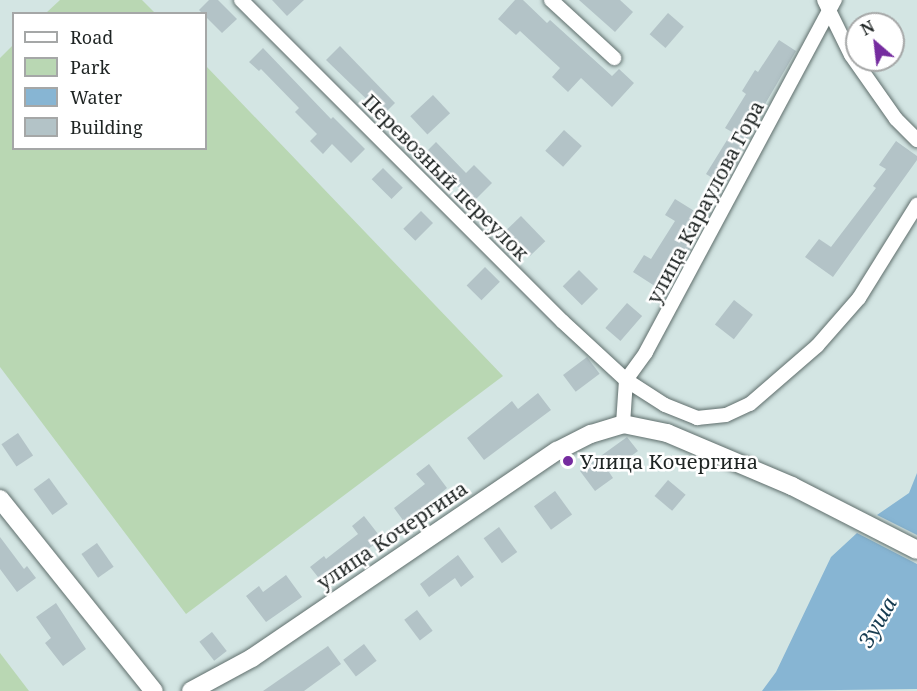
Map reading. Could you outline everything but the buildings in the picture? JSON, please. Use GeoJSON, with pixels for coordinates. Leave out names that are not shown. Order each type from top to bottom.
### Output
{"type":"FeatureCollection","features":[{"type":"Feature","properties":{"kind":"main road"},"geometry":{"type":"LineString","coordinates":[[623,424],[667,433],[792,486],[917,550]]}},
{"type":"Feature","properties":{"kind":"main road","name":"улица Кочергина"},"geometry":{"type":"LineString","coordinates":[[191,691],[252,658],[557,451],[591,434],[623,424]]}},
{"type":"Feature","properties":{"kind":"main road"},"geometry":{"type":"LineString","coordinates":[[0,499],[154,691]]}},
{"type":"Feature","properties":{"kind":"street","name":"Перевозный переулок"},"geometry":{"type":"LineString","coordinates":[[241,0],[562,321],[626,380],[665,405],[697,418],[726,415],[750,404],[817,345],[859,298],[917,204]]}},
{"type":"Feature","properties":{"kind":"street"},"geometry":{"type":"LineString","coordinates":[[551,0],[614,58]]}},
{"type":"Feature","properties":{"kind":"street","name":"улица Караулова Гора"},"geometry":{"type":"LineString","coordinates":[[623,424],[626,380],[652,341],[829,4]]}},
{"type":"Feature","properties":{"kind":"street"},"geometry":{"type":"LineString","coordinates":[[829,4],[851,55],[896,119],[917,140]]}},
{"type":"Feature","properties":{"kind":"green space"},"geometry":{"type":"Polygon","coordinates":[[[60,0],[142,0],[154,12],[47,12],[60,0]]]}},
{"type":"Feature","properties":{"kind":"green space"},"geometry":{"type":"Polygon","coordinates":[[[12,46],[12,150],[207,150],[207,67],[503,376],[186,614],[0,367],[0,58],[12,46]]]}},
{"type":"Feature","properties":{"kind":"green space"},"geometry":{"type":"Polygon","coordinates":[[[0,653],[29,691],[0,691],[0,653]]]}},
{"type":"Feature","properties":{"kind":"water"},"geometry":{"type":"Polygon","coordinates":[[[917,473],[917,535],[877,515],[909,493],[917,473]]]}},
{"type":"Feature","properties":{"kind":"water","name":"Зуша"},"geometry":{"type":"Polygon","coordinates":[[[857,533],[917,564],[917,689],[762,691],[776,672],[831,557],[857,533]]]}},
{"type":"Feature","properties":{"kind":"place","name":"Улица Кочергина"},"geometry":{"type":"Point","coordinates":[568,461]}}]}
